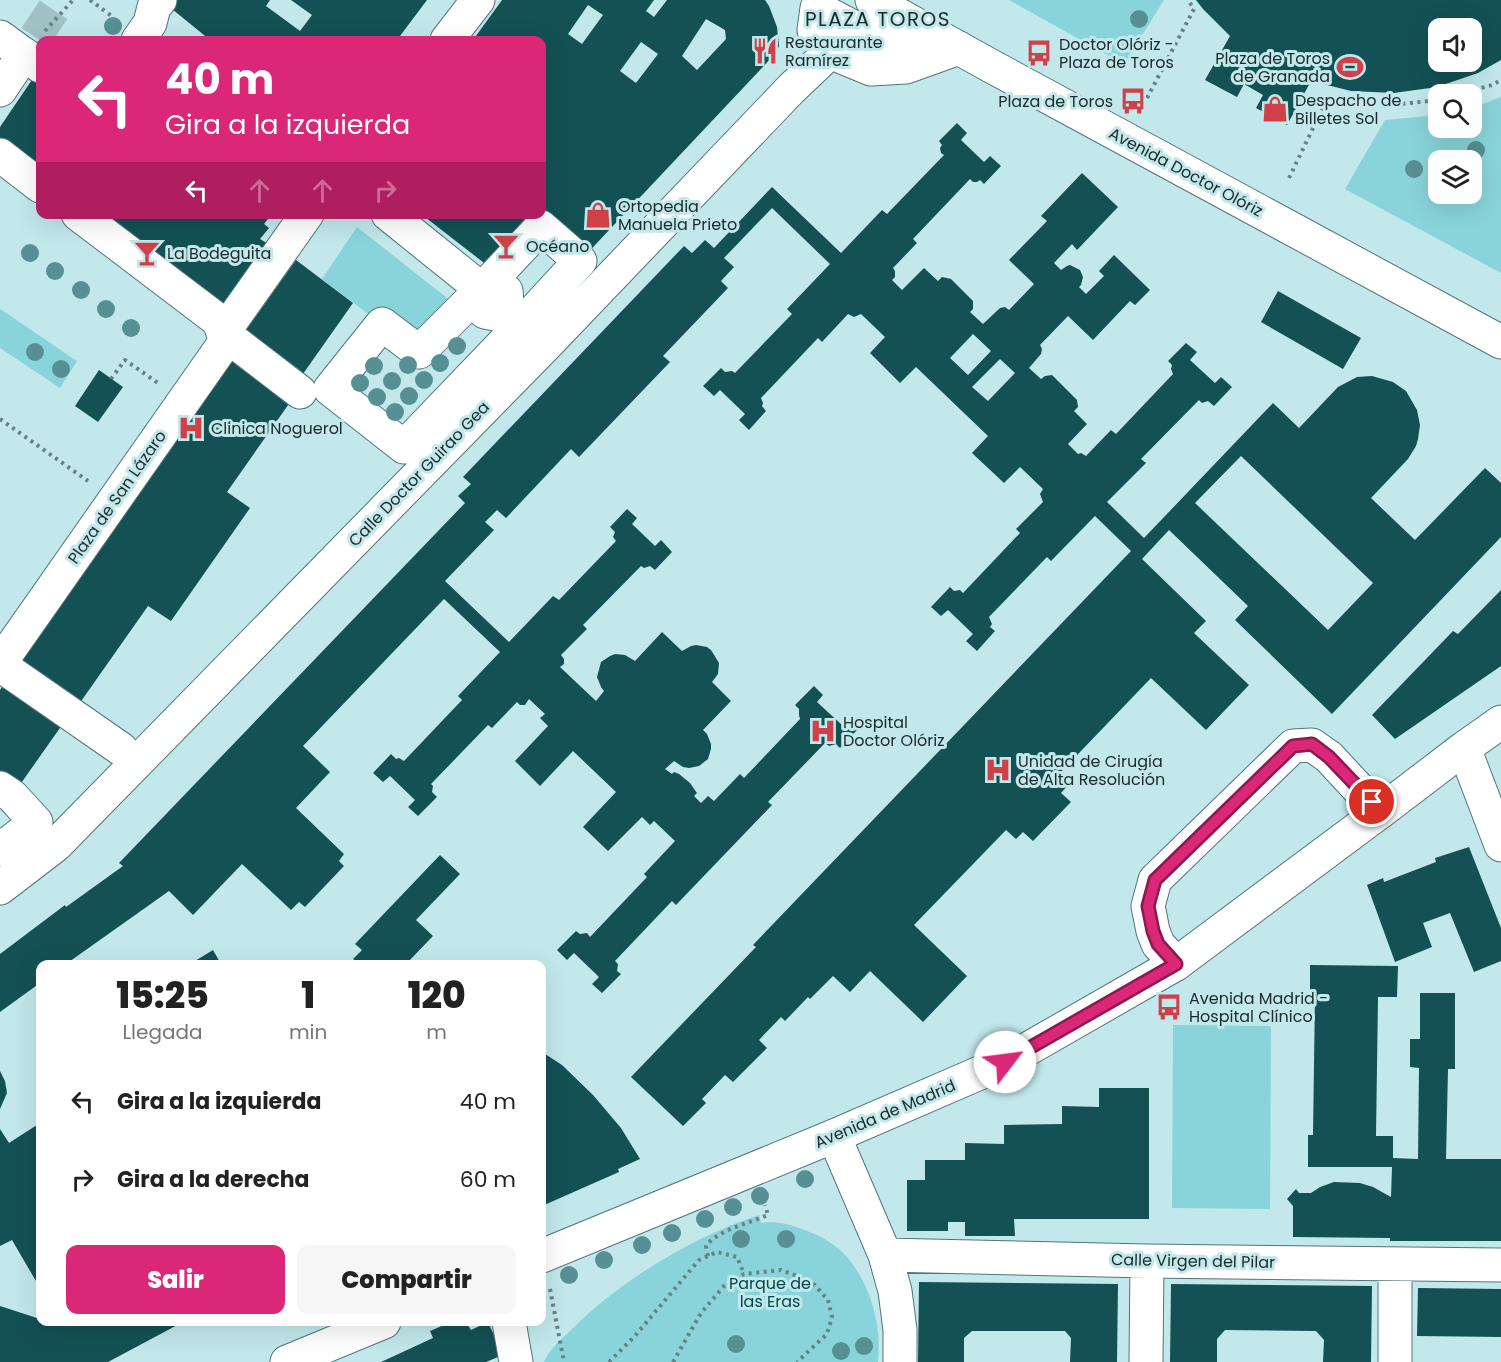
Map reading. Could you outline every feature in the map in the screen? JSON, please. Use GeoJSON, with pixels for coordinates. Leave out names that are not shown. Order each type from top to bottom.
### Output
{"type":"FeatureCollection","features":[{"type":"Feature","properties":{"kind":"street"},"geometry":{"type":"LineString","coordinates":[[429,36],[457,0]]}},
{"type":"Feature","properties":{"kind":"street"},"geometry":{"type":"LineString","coordinates":[[450,36],[478,0]]}},
{"type":"Feature","properties":{"kind":"street","name":"Avenida Doctor Olóriz"},"geometry":{"type":"LineString","coordinates":[[872,0],[1501,342]]}},
{"type":"Feature","properties":{"kind":"street"},"geometry":{"type":"LineString","coordinates":[[920,62],[819,4],[814,30],[830,52],[871,69],[906,67],[920,62],[959,48]]}},
{"type":"Feature","properties":{"kind":"street"},"geometry":{"type":"LineString","coordinates":[[0,90],[21,52]]}},
{"type":"Feature","properties":{"kind":"street","name":"Calle Doctor Guirao Gea"},"geometry":{"type":"LineString","coordinates":[[0,888],[56,845],[547,344],[791,89],[830,52]]}},
{"type":"Feature","properties":{"kind":"street"},"geometry":{"type":"LineString","coordinates":[[0,155],[36,183]]}},
{"type":"Feature","properties":{"kind":"street"},"geometry":{"type":"LineString","coordinates":[[85,219],[219,321],[223,333],[300,392]]}},
{"type":"Feature","properties":{"kind":"street","name":"Plaza de San Lázaro"},"geometry":{"type":"LineString","coordinates":[[0,659],[5,656],[228,338],[223,333],[303,219]]}},
{"type":"Feature","properties":{"kind":"street"},"geometry":{"type":"LineString","coordinates":[[394,219],[518,319]]}},
{"type":"Feature","properties":{"kind":"street"},"geometry":{"type":"LineString","coordinates":[[471,300],[485,312],[518,319],[404,447],[330,389],[382,324],[419,352],[471,300]]}},
{"type":"Feature","properties":{"kind":"street"},"geometry":{"type":"LineString","coordinates":[[0,665],[120,749]]}},
{"type":"Feature","properties":{"kind":"street","name":"Avenida de Madrid"},"geometry":{"type":"LineString","coordinates":[[546,1254],[834,1136],[1005,1062],[1176,964],[1501,722]]}},
{"type":"Feature","properties":{"kind":"street"},"geometry":{"type":"LineString","coordinates":[[1176,964],[1158,944],[1153,931],[1148,906],[1155,880],[1293,746],[1312,744],[1329,757],[1380,812]]}},
{"type":"Feature","properties":{"kind":"street"},"geometry":{"type":"LineString","coordinates":[[1464,748],[1501,845]]}},
{"type":"Feature","properties":{"kind":"street"},"geometry":{"type":"LineString","coordinates":[[0,788],[12,796],[36,822],[0,850]]}},
{"type":"Feature","properties":{"kind":"street"},"geometry":{"type":"LineString","coordinates":[[834,1136],[885,1255],[895,1291],[900,1330],[900,1362]]}},
{"type":"Feature","properties":{"kind":"street","name":"Calle Virgen del Pilar"},"geometry":{"type":"LineString","coordinates":[[885,1255],[1501,1265]]}},
{"type":"Feature","properties":{"kind":"street"},"geometry":{"type":"LineString","coordinates":[[1146,1261],[1146,1362]]}},
{"type":"Feature","properties":{"kind":"street"},"geometry":{"type":"LineString","coordinates":[[1395,1264],[1395,1362]]}},
{"type":"Feature","properties":{"kind":"street"},"geometry":{"type":"LineString","coordinates":[[287,1362],[374,1326]]}},
{"type":"Feature","properties":{"kind":"street"},"geometry":{"type":"LineString","coordinates":[[510,1326],[516,1362]]}},
{"type":"Feature","properties":{"kind":"path"},"geometry":{"type":"LineString","coordinates":[[37,36],[73,0]]}},
{"type":"Feature","properties":{"kind":"path"},"geometry":{"type":"LineString","coordinates":[[1147,98],[1194,9],[1188,0]]}},
{"type":"Feature","properties":{"kind":"path"},"geometry":{"type":"LineString","coordinates":[[21,52],[36,37]]}},
{"type":"Feature","properties":{"kind":"path"},"geometry":{"type":"LineString","coordinates":[[1482,88],[1501,80]]}},
{"type":"Feature","properties":{"kind":"path"},"geometry":{"type":"LineString","coordinates":[[1289,177],[1328,97],[1391,105],[1428,101]]}},
{"type":"Feature","properties":{"kind":"path"},"geometry":{"type":"LineString","coordinates":[[111,379],[125,360],[160,385]]}},
{"type":"Feature","properties":{"kind":"path"},"geometry":{"type":"LineString","coordinates":[[0,419],[91,483]]}},
{"type":"Feature","properties":{"kind":"path"},"geometry":{"type":"LineString","coordinates":[[708,1256],[706,1246],[711,1241],[736,1227],[768,1215],[765,1206]]}},
{"type":"Feature","properties":{"kind":"path"},"geometry":{"type":"LineString","coordinates":[[609,1362],[634,1337],[699,1260],[717,1252],[737,1257],[744,1274]]}},
{"type":"Feature","properties":{"kind":"path"},"geometry":{"type":"LineString","coordinates":[[673,1362],[701,1312],[724,1286],[744,1274],[781,1270],[811,1281],[828,1300],[832,1317],[827,1334],[797,1362]]}},
{"type":"Feature","properties":{"kind":"path"},"geometry":{"type":"LineString","coordinates":[[550,1289],[564,1362]]}},
{"type":"Feature","properties":{"kind":"green space"},"geometry":{"type":"Polygon","coordinates":[[[1009,0],[1164,0],[1124,64],[1009,0]]]}},
{"type":"Feature","properties":{"kind":"green space"},"geometry":{"type":"Polygon","coordinates":[[[1501,97],[1501,273],[1345,189],[1385,120],[1428,116],[1428,138],[1482,138],[1482,104],[1501,97]]]}},
{"type":"Feature","properties":{"kind":"green space"},"geometry":{"type":"Polygon","coordinates":[[[357,227],[461,309],[419,352],[322,279],[357,227]]]}},
{"type":"Feature","properties":{"kind":"green space"},"geometry":{"type":"Polygon","coordinates":[[[0,309],[77,361],[60,388],[0,348],[0,309]]]}},
{"type":"Feature","properties":{"kind":"green space"},"geometry":{"type":"Polygon","coordinates":[[[1173,1025],[1271,1026],[1270,1209],[1172,1208],[1173,1025]]]}},
{"type":"Feature","properties":{"kind":"green space","name":"Parque de las Eras"},"geometry":{"type":"Polygon","coordinates":[[[759,1215],[761,1223],[787,1224],[815,1234],[833,1244],[848,1258],[863,1281],[873,1307],[878,1334],[878,1362],[544,1362],[555,1345],[589,1313],[634,1278],[683,1248],[759,1215]]]}},
{"type":"Feature","properties":{"kind":"building"},"geometry":{"type":"Polygon","coordinates":[[[161,0],[270,0],[266,6],[300,31],[312,15],[291,0],[427,0],[400,36],[205,36],[161,0]]]}},
{"type":"Feature","properties":{"kind":"building"},"geometry":{"type":"Polygon","coordinates":[[[502,0],[654,0],[646,11],[654,17],[667,0],[765,0],[777,27],[779,46],[776,53],[580,261],[541,227],[497,273],[427,219],[546,219],[546,36],[476,36],[502,0]],[[588,5],[568,34],[582,44],[603,15],[588,5]],[[706,19],[682,56],[697,70],[726,39],[725,30],[706,19]],[[641,42],[620,71],[636,83],[658,54],[641,42]]]}},
{"type":"Feature","properties":{"kind":"building","name":"Plaza de Toros de Granada"},"geometry":{"type":"Polygon","coordinates":[[[1196,0],[1501,0],[1501,60],[1482,71],[1482,18],[1428,18],[1428,72],[1480,72],[1446,84],[1428,84],[1428,88],[1394,93],[1351,91],[1311,81],[1287,125],[1256,108],[1263,95],[1244,84],[1237,97],[1205,80],[1230,36],[1196,0]]]}},
{"type":"Feature","properties":{"kind":"building"},"geometry":{"type":"Polygon","coordinates":[[[36,74],[36,183],[0,155],[0,127],[36,74]]]}},
{"type":"Feature","properties":{"kind":"building"},"geometry":{"type":"Polygon","coordinates":[[[957,123],[967,133],[961,140],[984,162],[990,156],[1001,166],[984,184],[980,180],[973,182],[970,179],[913,239],[917,243],[893,268],[895,277],[892,280],[902,290],[924,268],[938,281],[942,277],[951,279],[973,301],[973,309],[970,312],[983,324],[1000,308],[1005,307],[1009,310],[1034,284],[1009,260],[1047,221],[1041,216],[1082,173],[1118,207],[1077,250],[1072,244],[1054,263],[1061,270],[1070,265],[1080,270],[1083,277],[1079,287],[1086,294],[1104,276],[1099,271],[1114,255],[1150,290],[1135,305],[1130,301],[1093,340],[1068,316],[1040,345],[1041,354],[1029,368],[1041,379],[1052,375],[1077,400],[1078,407],[1074,411],[1087,424],[1068,444],[1078,454],[1086,456],[1111,430],[1116,434],[1173,374],[1172,365],[1168,361],[1186,343],[1197,352],[1190,360],[1215,383],[1221,377],[1232,387],[1214,406],[1208,401],[1202,403],[1199,400],[1141,459],[1146,463],[1107,502],[1144,538],[1273,403],[1299,428],[1338,387],[1357,377],[1372,376],[1393,382],[1406,391],[1417,410],[1420,425],[1416,446],[1408,459],[1371,498],[1415,540],[1485,468],[1501,483],[1501,537],[1332,714],[1235,620],[1248,606],[1169,530],[1142,559],[1206,621],[1194,633],[1249,685],[1206,730],[1151,678],[1058,775],[1068,785],[1061,793],[1071,802],[1033,841],[1023,832],[1016,839],[1006,830],[914,925],[967,976],[923,1022],[870,971],[850,992],[833,976],[785,1021],[781,1017],[759,1040],[767,1048],[733,1082],[725,1075],[702,1099],[706,1103],[683,1126],[631,1077],[756,947],[753,945],[1131,551],[1095,516],[1051,561],[1047,557],[989,617],[992,624],[990,627],[995,631],[977,651],[966,641],[973,634],[948,610],[941,616],[931,607],[950,587],[954,591],[960,590],[963,593],[1020,533],[1016,529],[1043,502],[1040,494],[1043,489],[1020,467],[1004,483],[972,453],[988,436],[916,367],[900,383],[870,353],[885,337],[861,314],[854,317],[848,314],[822,342],[818,338],[761,398],[762,406],[766,411],[749,430],[739,420],[745,414],[720,390],[714,396],[703,386],[721,368],[725,372],[735,373],[792,314],[787,309],[830,264],[772,208],[724,258],[734,267],[721,281],[728,288],[663,356],[670,362],[579,457],[571,449],[506,518],[497,510],[485,522],[494,530],[445,581],[509,642],[553,596],[559,600],[616,541],[613,537],[615,532],[610,527],[627,509],[637,518],[632,524],[655,546],[661,540],[672,552],[655,570],[650,566],[644,568],[641,566],[583,625],[587,629],[561,655],[564,664],[560,667],[596,701],[604,691],[597,677],[601,662],[615,654],[625,655],[635,661],[662,632],[682,651],[696,645],[711,650],[719,663],[718,674],[712,682],[731,701],[703,730],[711,744],[708,759],[699,766],[689,768],[674,761],[665,769],[672,774],[674,772],[679,774],[690,783],[697,793],[694,796],[701,803],[708,796],[714,801],[740,774],[744,778],[800,719],[799,709],[795,705],[814,686],[823,695],[817,702],[842,725],[848,719],[858,729],[840,748],[836,744],[829,746],[825,743],[768,802],[772,805],[676,905],[672,901],[615,961],[618,964],[617,971],[621,974],[602,993],[592,984],[599,977],[574,953],[567,960],[557,950],[576,931],[580,934],[587,933],[590,937],[647,877],[644,874],[675,841],[654,821],[650,825],[642,817],[608,851],[583,827],[616,792],[573,751],[540,786],[515,761],[548,726],[540,718],[545,714],[529,699],[525,705],[517,702],[492,728],[488,725],[431,784],[432,792],[437,797],[418,816],[408,807],[415,800],[390,776],[383,782],[373,773],[391,754],[396,759],[404,761],[462,700],[458,696],[500,652],[444,599],[303,746],[330,772],[296,808],[344,854],[339,861],[344,866],[305,907],[299,902],[291,910],[242,864],[193,915],[169,891],[72,960],[36,960],[36,986],[0,1012],[0,954],[65,905],[66,907],[123,866],[119,863],[465,503],[458,496],[471,484],[463,477],[684,246],[692,253],[705,240],[714,248],[772,187],[841,253],[882,210],[887,214],[944,155],[940,148],[942,145],[939,141],[957,123]],[[973,334],[950,358],[968,375],[991,351],[973,334]],[[1000,359],[972,387],[988,401],[1015,373],[1000,359]],[[1241,456],[1195,503],[1328,630],[1373,583],[1241,456]]]}},
{"type":"Feature","properties":{"kind":"building"},"geometry":{"type":"Polygon","coordinates":[[[85,219],[268,219],[264,224],[269,228],[260,239],[270,245],[219,321],[85,219]]]}},
{"type":"Feature","properties":{"kind":"building"},"geometry":{"type":"Polygon","coordinates":[[[296,260],[353,303],[298,381],[241,337],[296,260]]]}},
{"type":"Feature","properties":{"kind":"building"},"geometry":{"type":"Polygon","coordinates":[[[1278,291],[1361,338],[1343,369],[1261,322],[1278,291]]]}},
{"type":"Feature","properties":{"kind":"building"},"geometry":{"type":"Polygon","coordinates":[[[228,338],[293,398],[227,492],[250,508],[171,621],[148,606],[77,707],[5,656],[228,338]]]}},
{"type":"Feature","properties":{"kind":"building"},"geometry":{"type":"Polygon","coordinates":[[[99,370],[123,387],[98,422],[75,406],[99,370]]]}},
{"type":"Feature","properties":{"kind":"building"},"geometry":{"type":"Polygon","coordinates":[[[1501,590],[1501,666],[1395,739],[1372,715],[1453,631],[1458,634],[1501,590]]]}},
{"type":"Feature","properties":{"kind":"building"},"geometry":{"type":"Polygon","coordinates":[[[8,678],[67,718],[12,796],[0,788],[0,690],[8,678]]]}},
{"type":"Feature","properties":{"kind":"building"},"geometry":{"type":"Polygon","coordinates":[[[1469,847],[1501,928],[1501,961],[1474,972],[1450,913],[1423,923],[1432,947],[1395,962],[1367,885],[1383,878],[1384,882],[1436,862],[1435,858],[1469,847]]]}},
{"type":"Feature","properties":{"kind":"building"},"geometry":{"type":"Polygon","coordinates":[[[440,855],[460,874],[416,920],[433,936],[410,960],[354,960],[362,950],[355,944],[440,855]]]}},
{"type":"Feature","properties":{"kind":"building"},"geometry":{"type":"Polygon","coordinates":[[[213,950],[219,960],[197,960],[213,950]]]}},
{"type":"Feature","properties":{"kind":"building"},"geometry":{"type":"Polygon","coordinates":[[[1310,965],[1398,966],[1397,997],[1378,997],[1376,1136],[1393,1136],[1393,1158],[1418,1159],[1419,1068],[1410,1067],[1410,1039],[1420,1039],[1420,993],[1455,993],[1455,1069],[1448,1069],[1446,1159],[1501,1159],[1501,1241],[1390,1241],[1390,1238],[1293,1237],[1293,1206],[1287,1199],[1296,1189],[1299,1193],[1311,1193],[1334,1182],[1360,1183],[1391,1197],[1392,1167],[1308,1167],[1308,1135],[1313,1135],[1315,995],[1310,996],[1310,965]]]}},
{"type":"Feature","properties":{"kind":"building"},"geometry":{"type":"Polygon","coordinates":[[[546,1055],[562,1065],[593,1095],[621,1128],[640,1159],[618,1169],[619,1172],[546,1204],[546,1055]]]}},
{"type":"Feature","properties":{"kind":"building"},"geometry":{"type":"Polygon","coordinates":[[[0,1071],[7,1093],[0,1109],[0,1071]]]}},
{"type":"Feature","properties":{"kind":"building"},"geometry":{"type":"Polygon","coordinates":[[[1099,1088],[1149,1088],[1149,1219],[1014,1219],[1015,1236],[965,1236],[965,1222],[948,1222],[948,1231],[907,1231],[907,1180],[925,1180],[925,1160],[965,1160],[965,1143],[1004,1144],[1004,1125],[1062,1124],[1062,1106],[1099,1107],[1099,1088]]]}},
{"type":"Feature","properties":{"kind":"building"},"geometry":{"type":"Polygon","coordinates":[[[36,1126],[36,1281],[12,1240],[0,1246],[0,1129],[9,1143],[36,1126]]]}},
{"type":"Feature","properties":{"kind":"building"},"geometry":{"type":"Polygon","coordinates":[[[919,1282],[1118,1284],[1117,1362],[1070,1362],[1071,1338],[1065,1331],[972,1331],[964,1338],[964,1362],[918,1362],[919,1282]]]}},
{"type":"Feature","properties":{"kind":"building"},"geometry":{"type":"Polygon","coordinates":[[[1171,1284],[1372,1286],[1371,1362],[1323,1362],[1324,1340],[1316,1331],[1225,1330],[1217,1339],[1217,1362],[1170,1362],[1171,1284]]]}},
{"type":"Feature","properties":{"kind":"building"},"geometry":{"type":"Polygon","coordinates":[[[1418,1288],[1501,1289],[1501,1337],[1417,1336],[1418,1288]]]}},
{"type":"Feature","properties":{"kind":"building"},"geometry":{"type":"Polygon","coordinates":[[[0,1306],[36,1318],[36,1326],[176,1326],[108,1362],[0,1362],[0,1306]]]}},
{"type":"Feature","properties":{"kind":"building"},"geometry":{"type":"Polygon","coordinates":[[[442,1326],[468,1326],[471,1330],[480,1326],[490,1326],[503,1355],[486,1362],[381,1362],[433,1338],[430,1331],[442,1326]]]}},
{"type":"Feature","properties":{"kind":"tunnel"},"geometry":{"type":"LineString","coordinates":[[8,78],[60,0]]}},
{"type":"Feature","properties":{"kind":"place","name":"Restaurante Ramírez"},"geometry":{"type":"Point","coordinates":[765,51]}},
{"type":"Feature","properties":{"kind":"place","name":"Doctor Olóriz - Plaza de Toros"},"geometry":{"type":"Point","coordinates":[1039,53]}},
{"type":"Feature","properties":{"kind":"place","name":"Plaza de Toros de Granada"},"geometry":{"type":"Point","coordinates":[1350,67]}},
{"type":"Feature","properties":{"kind":"place","name":"Plaza de Toros"},"geometry":{"type":"Point","coordinates":[1133,101]}},
{"type":"Feature","properties":{"kind":"place","name":"Despacho de Billetes Sol"},"geometry":{"type":"Point","coordinates":[1275,109]}},
{"type":"Feature","properties":{"kind":"place","name":"Ortopedia Manuela Prieto"},"geometry":{"type":"Point","coordinates":[598,215]}},
{"type":"Feature","properties":{"kind":"place","name":"Océano"},"geometry":{"type":"Point","coordinates":[506,246]}},
{"type":"Feature","properties":{"kind":"place","name":"La Bodeguita"},"geometry":{"type":"Point","coordinates":[147,253]}},
{"type":"Feature","properties":{"kind":"place","name":"Clinica Noguerol"},"geometry":{"type":"Point","coordinates":[191,428]}},
{"type":"Feature","properties":{"kind":"place","name":"Hospital Doctor Olóriz"},"geometry":{"type":"Point","coordinates":[823,731]}},
{"type":"Feature","properties":{"kind":"place","name":"Unidad de Cirugía de Alta Resolución"},"geometry":{"type":"Point","coordinates":[998,770]}},
{"type":"Feature","properties":{"kind":"place","name":"Avenida Madrid - Hospital Clínico"},"geometry":{"type":"Point","coordinates":[1169,1007]}},
{"type":"Feature","properties":{"kind":"district","name":"PLAZA TOROS"},"geometry":{"type":"Point","coordinates":[878,19]}},
{"type":"Feature","properties":{"kind":"route"},"geometry":{"type":"LineString","coordinates":[[1005,1062],[1176,964],[1158,944],[1153,931],[1148,906],[1155,880],[1293,746],[1312,744],[1329,757],[1372,802]]}}]}
